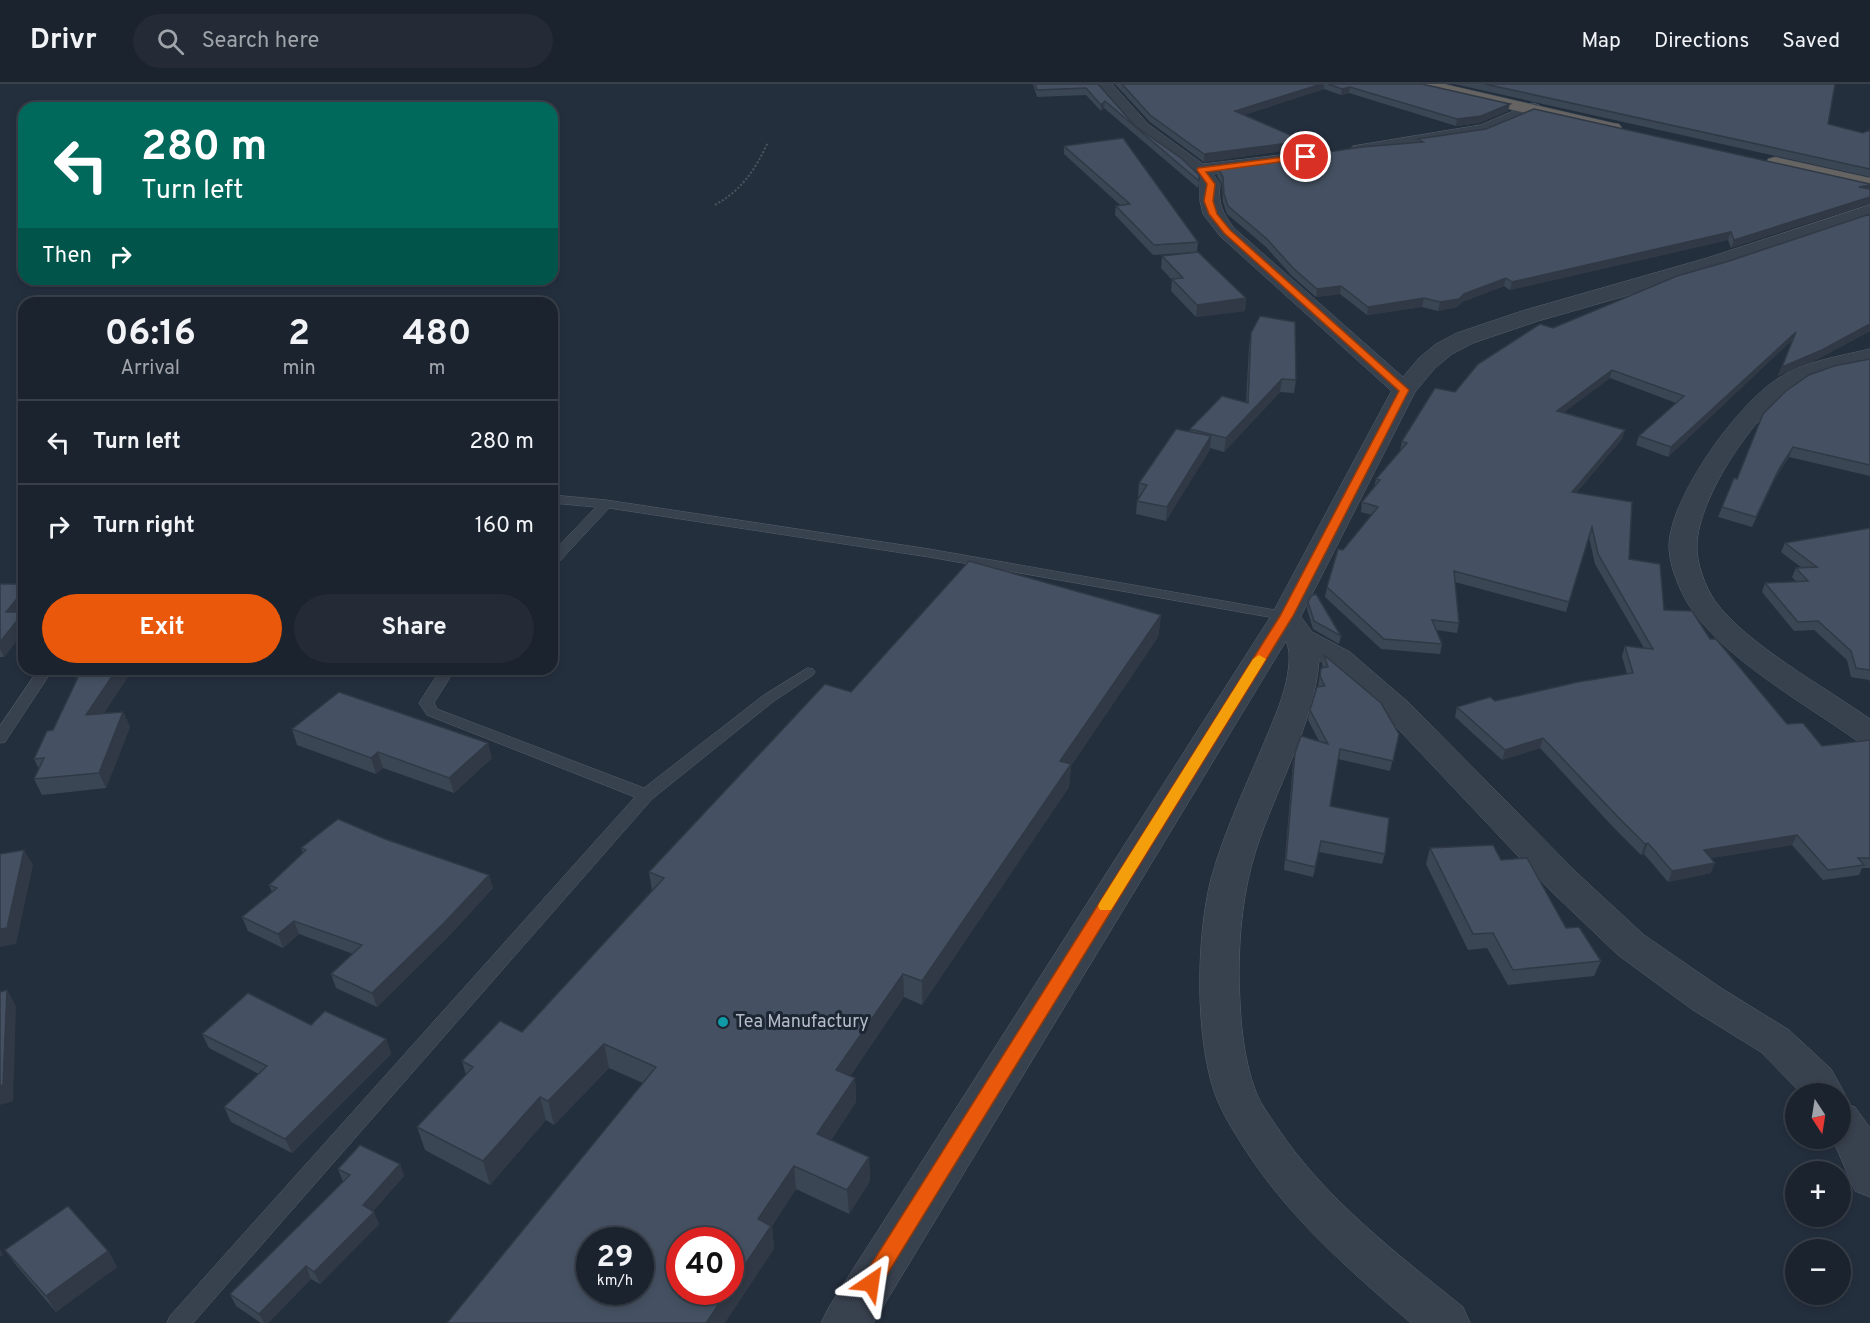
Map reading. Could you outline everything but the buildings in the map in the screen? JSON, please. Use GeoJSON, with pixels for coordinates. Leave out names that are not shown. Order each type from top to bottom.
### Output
{"type":"FeatureCollection","features":[{"type":"Feature","properties":{"kind":"highway"},"geometry":{"type":"LineString","coordinates":[[1422,84],[1630,132]]}},
{"type":"Feature","properties":{"kind":"highway"},"geometry":{"type":"LineString","coordinates":[[1758,160],[1870,184]]}},
{"type":"Feature","properties":{"kind":"street"},"geometry":{"type":"LineString","coordinates":[[1103,84],[1142,128],[1201,170],[1211,184],[1209,201],[1213,214],[1227,232],[1404,390]]}},
{"type":"Feature","properties":{"kind":"street"},"geometry":{"type":"LineString","coordinates":[[1344,152],[1484,129],[1533,108]]}},
{"type":"Feature","properties":{"kind":"street"},"geometry":{"type":"LineString","coordinates":[[1201,170],[1298,158]]}},
{"type":"Feature","properties":{"kind":"street"},"geometry":{"type":"LineString","coordinates":[[846,1323],[1294,627],[1404,390],[1427,363],[1444,349],[1476,334],[1530,316],[1715,263],[1870,211]]}},
{"type":"Feature","properties":{"kind":"street"},"geometry":{"type":"LineString","coordinates":[[1862,365],[1816,371],[1788,381],[1766,397],[1734,435],[1709,475],[1693,509],[1683,543],[1687,568],[1704,605],[1720,622],[1736,638],[1870,735]]}},
{"type":"Feature","properties":{"kind":"street"},"geometry":{"type":"LineString","coordinates":[[1294,627],[1339,659],[1397,709],[1564,882],[1631,945],[1707,999],[1775,1041],[1818,1083]]}},
{"type":"Feature","properties":{"kind":"street"},"geometry":{"type":"LineString","coordinates":[[1294,627],[1304,657],[1293,710],[1229,879],[1221,933],[1222,1016],[1227,1060],[1236,1095],[1266,1149],[1311,1204],[1446,1323]]}},
{"type":"Feature","properties":{"kind":"street"},"geometry":{"type":"LineString","coordinates":[[1851,1135],[1870,1178]]}},
{"type":"Feature","properties":{"kind":"lane"},"geometry":{"type":"LineString","coordinates":[[558,500],[606,504],[929,553],[1294,627]]}},
{"type":"Feature","properties":{"kind":"lane"},"geometry":{"type":"LineString","coordinates":[[558,555],[606,504]]}},
{"type":"Feature","properties":{"kind":"lane"},"geometry":{"type":"LineString","coordinates":[[178,1323],[646,795],[760,705],[808,672]]}},
{"type":"Feature","properties":{"kind":"lane"},"geometry":{"type":"LineString","coordinates":[[0,738],[42,675]]}},
{"type":"Feature","properties":{"kind":"lane"},"geometry":{"type":"LineString","coordinates":[[444,675],[426,703],[432,712],[646,795]]}},
{"type":"Feature","properties":{"kind":"path"},"geometry":{"type":"LineString","coordinates":[[715,205],[744,186],[768,142]]}},
{"type":"Feature","properties":{"kind":"slow traffic"},"geometry":{"type":"LineString","coordinates":[[1106,906],[1259,659]]}},
{"type":"Feature","properties":{"kind":"place","name":"Tea Manufactury"},"geometry":{"type":"Point","coordinates":[723,1022]}},
{"type":"Feature","properties":{"kind":"route"},"geometry":{"type":"LineString","coordinates":[[871,1283],[1286,616],[1404,390],[1227,232],[1213,214],[1209,201],[1211,184],[1201,170],[1306,157]]}}]}
